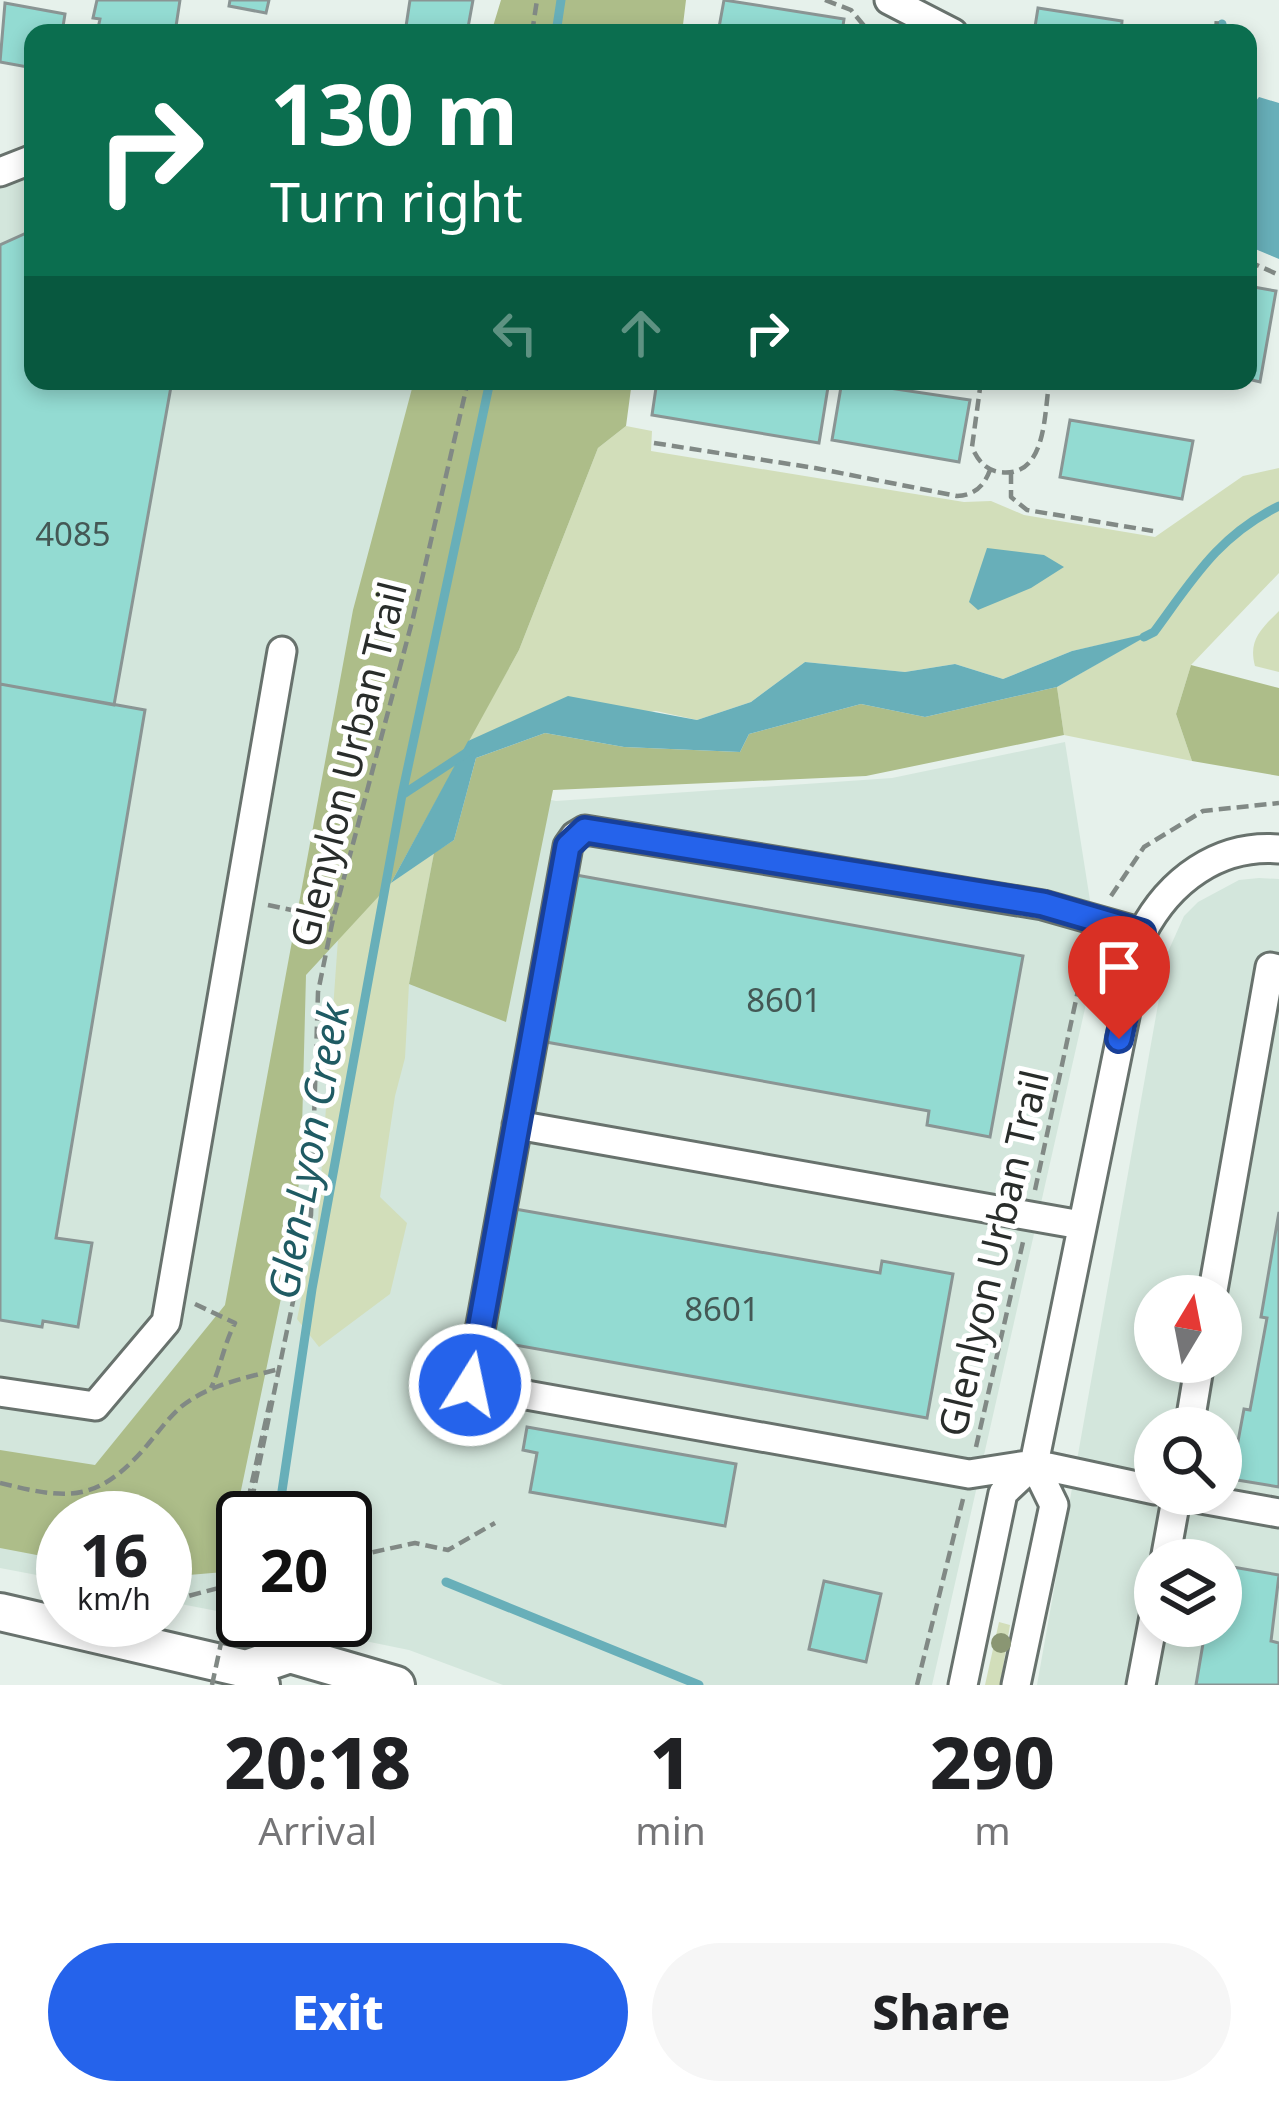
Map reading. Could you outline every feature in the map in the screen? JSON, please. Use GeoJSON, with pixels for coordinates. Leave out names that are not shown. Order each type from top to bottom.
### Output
{"type":"FeatureCollection","features":[{"type":"Feature","properties":{"kind":"main road"},"geometry":{"type":"LineString","coordinates":[[0,1612],[253,1677],[290,1654],[396,1685]]}},
{"type":"Feature","properties":{"kind":"street"},"geometry":{"type":"LineString","coordinates":[[889,0],[936,24]]}},
{"type":"Feature","properties":{"kind":"street"},"geometry":{"type":"LineString","coordinates":[[0,1392],[95,1406],[166,1322],[282,651]]}},
{"type":"Feature","properties":{"kind":"street"},"geometry":{"type":"LineString","coordinates":[[1134,1485],[1034,1464],[969,1474],[470,1385],[568,846],[585,830],[1043,904],[1142,933]]}},
{"type":"Feature","properties":{"kind":"street"},"geometry":{"type":"LineString","coordinates":[[963,1685],[1003,1492],[1034,1464],[1142,933],[1154,911],[1187,875],[1228,854],[1279,849]]}},
{"type":"Feature","properties":{"kind":"street"},"geometry":{"type":"LineString","coordinates":[[1216,1275],[1270,967],[1279,968]]}},
{"type":"Feature","properties":{"kind":"street"},"geometry":{"type":"LineString","coordinates":[[517,1125],[1081,1225]]}},
{"type":"Feature","properties":{"kind":"street"},"geometry":{"type":"LineString","coordinates":[[1016,1685],[1054,1505],[1034,1464]]}},
{"type":"Feature","properties":{"kind":"street"},"geometry":{"type":"LineString","coordinates":[[1242,1506],[1279,1513]]}},
{"type":"Feature","properties":{"kind":"street"},"geometry":{"type":"LineString","coordinates":[[1141,1685],[1148,1647]]}},
{"type":"Feature","properties":{"kind":"path"},"geometry":{"type":"LineString","coordinates":[[825,0],[850,10],[862,24]]}},
{"type":"Feature","properties":{"kind":"path"},"geometry":{"type":"LineString","coordinates":[[1217,17],[1217,24]]}},
{"type":"Feature","properties":{"kind":"path","name":"Glenylon Urban Trail"},"geometry":{"type":"LineString","coordinates":[[251,1491],[311,1216],[318,992],[466,390]]}},
{"type":"Feature","properties":{"kind":"path"},"geometry":{"type":"LineString","coordinates":[[979,390],[971,439],[976,458],[991,470],[1011,472],[1030,465],[1035,457],[1048,390]]}},
{"type":"Feature","properties":{"kind":"path"},"geometry":{"type":"LineString","coordinates":[[654,443],[815,467],[957,496],[980,488],[991,470]]}},
{"type":"Feature","properties":{"kind":"path"},"geometry":{"type":"LineString","coordinates":[[1011,472],[1011,497],[1027,510],[1154,531]]}},
{"type":"Feature","properties":{"kind":"path","name":"Glenlyon Urban Trail"},"geometry":{"type":"LineString","coordinates":[[917,1685],[1029,1217],[1093,922],[1144,847],[1203,811],[1279,803]]}},
{"type":"Feature","properties":{"kind":"path"},"geometry":{"type":"LineString","coordinates":[[239,899],[333,919]]}},
{"type":"Feature","properties":{"kind":"path"},"geometry":{"type":"LineString","coordinates":[[171,1292],[235,1323],[211,1388]]}},
{"type":"Feature","properties":{"kind":"path"},"geometry":{"type":"LineString","coordinates":[[0,1483],[54,1496],[99,1486],[125,1470],[181,1407],[211,1388],[278,1371]]}},
{"type":"Feature","properties":{"kind":"path"},"geometry":{"type":"LineString","coordinates":[[372,1552],[415,1543],[448,1550],[495,1523]]}},
{"type":"Feature","properties":{"kind":"path"},"geometry":{"type":"LineString","coordinates":[[212,1685],[220,1647]]}},
{"type":"Feature","properties":{"kind":"shaded area"},"geometry":{"type":"Polygon","coordinates":[[[24,163],[24,390],[469,390],[406,769],[556,801],[892,778],[1065,742],[1098,951],[932,1685],[503,1685],[409,1650],[372,1642],[372,1491],[216,1491],[216,1611],[192,1606],[192,1491],[36,1491],[36,1575],[0,1568],[0,172],[24,163]]]}},
{"type":"Feature","properties":{"kind":"shaded area"},"geometry":{"type":"Polygon","coordinates":[[[1279,879],[1279,1685],[1037,1685],[1167,954],[1184,916],[1198,902],[1239,880],[1279,879]]]}},
{"type":"Feature","properties":{"kind":"green space"},"geometry":{"type":"Polygon","coordinates":[[[501,0],[686,0],[683,24],[494,24],[501,0]]]}},
{"type":"Feature","properties":{"kind":"green space"},"geometry":{"type":"Polygon","coordinates":[[[412,390],[631,390],[626,426],[598,448],[519,650],[391,883],[306,975],[301,1167],[289,1260],[241,1491],[216,1491],[216,1573],[192,1575],[192,1491],[36,1491],[36,1555],[0,1548],[0,1450],[95,1465],[225,1305],[353,610],[412,390]]]}},
{"type":"Feature","properties":{"kind":"green space"},"geometry":{"type":"Polygon","coordinates":[[[626,426],[652,431],[651,451],[964,502],[991,501],[1024,515],[1155,537],[1243,476],[1279,468],[1279,573],[1191,665],[1176,714],[1192,761],[1064,735],[1057,687],[1149,634],[1072,651],[1003,679],[955,664],[905,672],[805,662],[751,702],[697,720],[656,711],[468,741],[519,650],[598,448],[626,426]]]}},
{"type":"Feature","properties":{"kind":"green space"},"geometry":{"type":"Polygon","coordinates":[[[1279,611],[1279,672],[1255,666],[1253,649],[1262,629],[1279,611]]]}},
{"type":"Feature","properties":{"kind":"green space"},"geometry":{"type":"Polygon","coordinates":[[[1191,665],[1279,688],[1279,776],[1192,761],[1176,714],[1191,665]]]}},
{"type":"Feature","properties":{"kind":"green space"},"geometry":{"type":"Polygon","coordinates":[[[1057,687],[1064,735],[866,776],[553,790],[506,1022],[409,984],[434,853],[454,840],[476,758],[545,733],[624,747],[740,752],[749,734],[861,704],[925,717],[1057,687]]]}},
{"type":"Feature","properties":{"kind":"green space"},"geometry":{"type":"Polygon","coordinates":[[[434,853],[409,984],[405,1058],[380,1197],[407,1223],[390,1294],[319,1347],[297,1319],[318,1220],[338,939],[391,883],[434,853]]]}},
{"type":"Feature","properties":{"kind":"green space"},"geometry":{"type":"Polygon","coordinates":[[[999,1622],[1010,1625],[1000,1685],[985,1685],[999,1622]]]}},
{"type":"Feature","properties":{"kind":"water"},"geometry":{"type":"Polygon","coordinates":[[[1257,100],[1279,103],[1279,259],[1257,250],[1257,100]]]}},
{"type":"Feature","properties":{"kind":"water"},"geometry":{"type":"Polygon","coordinates":[[[987,548],[1044,555],[1064,567],[1031,588],[978,610],[969,602],[987,548]]]}},
{"type":"Feature","properties":{"kind":"water"},"geometry":{"type":"Polygon","coordinates":[[[1154,632],[1057,687],[925,717],[861,704],[749,734],[740,752],[624,747],[545,733],[476,758],[454,840],[391,883],[468,741],[568,696],[697,720],[751,702],[805,662],[905,672],[955,664],[1003,679],[1072,651],[1154,632]]]}},
{"type":"Feature","properties":{"kind":"building"},"geometry":{"type":"Polygon","coordinates":[[[97,0],[180,0],[176,24],[99,24],[100,19],[93,18],[97,0]]]}},
{"type":"Feature","properties":{"kind":"building"},"geometry":{"type":"Polygon","coordinates":[[[230,0],[269,0],[266,13],[229,6],[230,0]]]}},
{"type":"Feature","properties":{"kind":"building"},"geometry":{"type":"Polygon","coordinates":[[[410,0],[473,0],[469,24],[406,24],[410,0]]]}},
{"type":"Feature","properties":{"kind":"building"},"geometry":{"type":"Polygon","coordinates":[[[724,0],[844,19],[843,24],[720,24],[724,0]]]}},
{"type":"Feature","properties":{"kind":"building"},"geometry":{"type":"Polygon","coordinates":[[[5,3],[65,14],[63,24],[24,24],[24,66],[0,62],[5,3]]]}},
{"type":"Feature","properties":{"kind":"building"},"geometry":{"type":"Polygon","coordinates":[[[1038,8],[1122,21],[1122,24],[1035,24],[1038,8]]]}},
{"type":"Feature","properties":{"kind":"building"},"geometry":{"type":"Polygon","coordinates":[[[24,234],[24,390],[170,390],[114,705],[0,684],[0,245],[24,234]]]}},
{"type":"Feature","properties":{"kind":"building"},"geometry":{"type":"Polygon","coordinates":[[[1257,288],[1276,291],[1257,381],[1257,288]]]}},
{"type":"Feature","properties":{"kind":"building"},"geometry":{"type":"Polygon","coordinates":[[[656,390],[828,390],[819,443],[652,415],[656,390]]]}},
{"type":"Feature","properties":{"kind":"building"},"geometry":{"type":"Polygon","coordinates":[[[840,390],[903,390],[970,400],[959,462],[832,440],[840,390]]]}},
{"type":"Feature","properties":{"kind":"building"},"geometry":{"type":"Polygon","coordinates":[[[1070,420],[1193,441],[1182,499],[1060,477],[1070,420]]]}},
{"type":"Feature","properties":{"kind":"building"},"geometry":{"type":"Polygon","coordinates":[[[0,684],[145,710],[56,1238],[92,1243],[78,1327],[0,1320],[0,684]]]}},
{"type":"Feature","properties":{"kind":"building"},"geometry":{"type":"Polygon","coordinates":[[[576,875],[1023,956],[990,1137],[927,1125],[929,1111],[546,1042],[576,875]]]}},
{"type":"Feature","properties":{"kind":"building"},"geometry":{"type":"Polygon","coordinates":[[[515,1209],[880,1273],[882,1261],[953,1274],[927,1418],[492,1341],[515,1209]]]}},
{"type":"Feature","properties":{"kind":"building"},"geometry":{"type":"Polygon","coordinates":[[[1279,1212],[1279,1487],[1242,1481],[1242,1420],[1244,1409],[1250,1410],[1267,1318],[1261,1317],[1279,1212]]]}},
{"type":"Feature","properties":{"kind":"building"},"geometry":{"type":"Polygon","coordinates":[[[527,1427],[736,1464],[725,1526],[530,1492],[537,1453],[523,1450],[527,1427]]]}},
{"type":"Feature","properties":{"kind":"building"},"geometry":{"type":"Polygon","coordinates":[[[1242,1569],[1279,1575],[1271,1641],[1279,1643],[1279,1685],[1196,1685],[1202,1647],[1242,1647],[1242,1569]]]}},
{"type":"Feature","properties":{"kind":"building"},"geometry":{"type":"Polygon","coordinates":[[[824,1581],[881,1594],[866,1662],[809,1649],[824,1581]]]}},
{"type":"Feature","properties":{"kind":"waterway","name":"Glen-Lyon Creek"},"geometry":{"type":"LineString","coordinates":[[557,24],[561,0]]}},
{"type":"Feature","properties":{"kind":"waterway","name":"Glen-Lyon Creek"},"geometry":{"type":"LineString","coordinates":[[402,795],[488,390]]}},
{"type":"Feature","properties":{"kind":"waterway","name":"Glen-Lyon Creek"},"geometry":{"type":"LineString","coordinates":[[1144,637],[1154,632],[1223,545],[1279,506]]}},
{"type":"Feature","properties":{"kind":"waterway","name":"Glen-Lyon Creek"},"geometry":{"type":"LineString","coordinates":[[282,1491],[312,1289],[402,795],[469,751]]}},
{"type":"Feature","properties":{"kind":"waterway"},"geometry":{"type":"LineString","coordinates":[[446,1582],[699,1685]]}},
{"type":"Feature","properties":{"kind":"route"},"geometry":{"type":"LineString","coordinates":[[470,1385],[568,846],[585,830],[1043,904],[1142,933],[1119,1039]]}}]}
